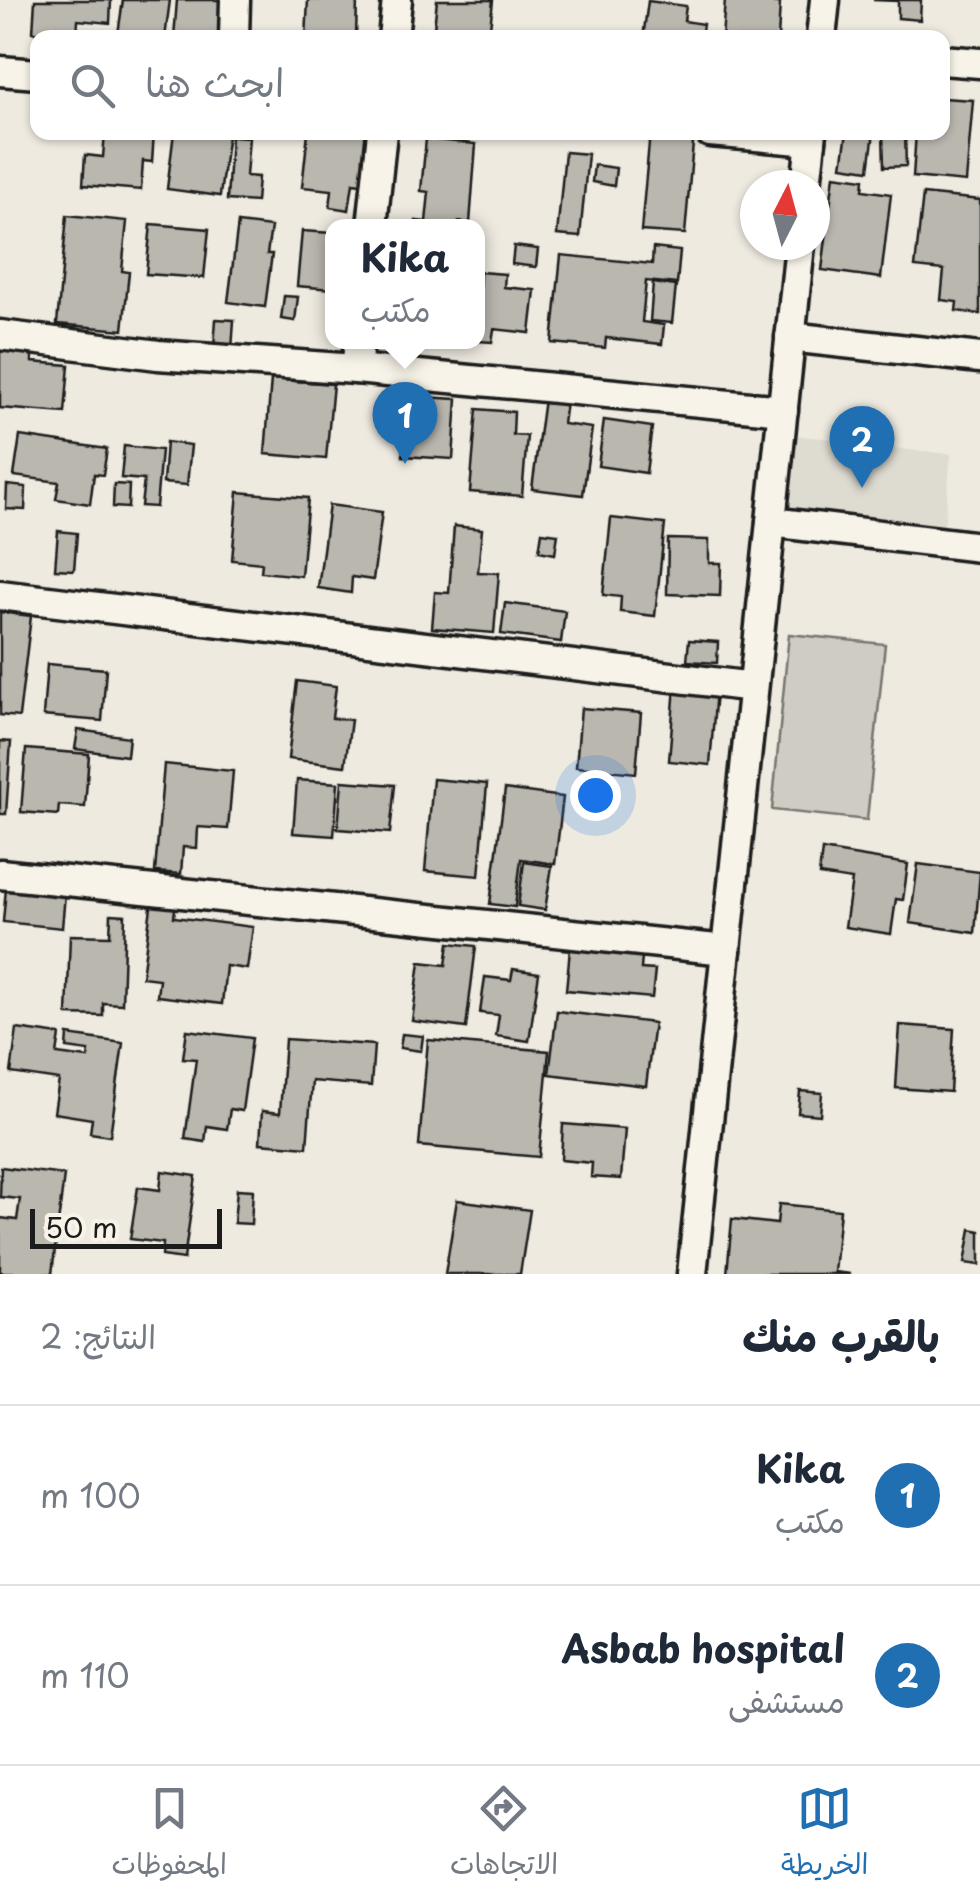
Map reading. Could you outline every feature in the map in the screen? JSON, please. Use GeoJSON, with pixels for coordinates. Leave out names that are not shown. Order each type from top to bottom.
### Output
{"type":"FeatureCollection","features":[{"type":"Feature","properties":{"kind":"street"},"geometry":{"type":"LineString","coordinates":[[234,30],[235,0]]}},
{"type":"Feature","properties":{"kind":"street"},"geometry":{"type":"LineString","coordinates":[[394,30],[397,0]]}},
{"type":"Feature","properties":{"kind":"street"},"geometry":{"type":"LineString","coordinates":[[822,30],[825,0]]}},
{"type":"Feature","properties":{"kind":"street"},"geometry":{"type":"LineString","coordinates":[[950,61],[980,63]]}},
{"type":"Feature","properties":{"kind":"street"},"geometry":{"type":"LineString","coordinates":[[0,71],[30,73]]}},
{"type":"Feature","properties":{"kind":"street"},"geometry":{"type":"LineString","coordinates":[[373,219],[381,140]]}},
{"type":"Feature","properties":{"kind":"street"},"geometry":{"type":"LineString","coordinates":[[808,170],[811,140]]}},
{"type":"Feature","properties":{"kind":"street"},"geometry":{"type":"LineString","coordinates":[[692,1274],[798,260]]}},
{"type":"Feature","properties":{"kind":"street"},"geometry":{"type":"LineString","coordinates":[[0,335],[158,355],[358,355],[782,410]]}},
{"type":"Feature","properties":{"kind":"street"},"geometry":{"type":"LineString","coordinates":[[790,337],[980,358]]}},
{"type":"Feature","properties":{"kind":"street"},"geometry":{"type":"LineString","coordinates":[[771,522],[980,547]]}},
{"type":"Feature","properties":{"kind":"street"},"geometry":{"type":"LineString","coordinates":[[0,596],[754,687]]}},
{"type":"Feature","properties":{"kind":"street"},"geometry":{"type":"LineString","coordinates":[[0,874],[726,950]]}},
{"type":"Feature","properties":{"kind":"shaded area"},"geometry":{"type":"Polygon","coordinates":[[[845,428],[861,429],[860,445],[951,454],[943,539],[772,523],[781,434],[843,440],[845,428]]]}},
{"type":"Feature","properties":{"kind":"shaded area"},"geometry":{"type":"Polygon","coordinates":[[[789,634],[885,644],[867,820],[772,810],[789,634]]]}},
{"type":"Feature","properties":{"kind":"building"},"geometry":{"type":"Polygon","coordinates":[[[35,0],[111,0],[110,23],[78,20],[77,30],[33,30],[35,0]]]}},
{"type":"Feature","properties":{"kind":"building"},"geometry":{"type":"Polygon","coordinates":[[[123,0],[170,0],[166,30],[119,30],[123,0]]]}},
{"type":"Feature","properties":{"kind":"building"},"geometry":{"type":"Polygon","coordinates":[[[177,0],[223,0],[220,30],[175,30],[177,0]]]}},
{"type":"Feature","properties":{"kind":"building"},"geometry":{"type":"Polygon","coordinates":[[[308,0],[357,0],[356,30],[306,30],[308,0]]]}},
{"type":"Feature","properties":{"kind":"building"},"geometry":{"type":"Polygon","coordinates":[[[437,0],[493,0],[490,30],[434,30],[437,0]]]}},
{"type":"Feature","properties":{"kind":"building"},"geometry":{"type":"Polygon","coordinates":[[[725,0],[780,3],[778,30],[723,30],[725,0]]]}},
{"type":"Feature","properties":{"kind":"building"},"geometry":{"type":"Polygon","coordinates":[[[873,0],[921,0],[920,20],[898,18],[898,1],[873,0]]]}},
{"type":"Feature","properties":{"kind":"building"},"geometry":{"type":"Polygon","coordinates":[[[648,1],[686,6],[684,21],[703,24],[702,30],[644,30],[648,1]]]}},
{"type":"Feature","properties":{"kind":"building"},"geometry":{"type":"Polygon","coordinates":[[[950,99],[973,100],[966,182],[913,177],[915,140],[950,140],[950,99]]]}},
{"type":"Feature","properties":{"kind":"building"},"geometry":{"type":"Polygon","coordinates":[[[104,140],[153,140],[152,162],[143,161],[141,190],[83,185],[85,155],[103,157],[104,140]]]}},
{"type":"Feature","properties":{"kind":"building"},"geometry":{"type":"Polygon","coordinates":[[[173,140],[227,140],[220,196],[167,189],[173,140]]]}},
{"type":"Feature","properties":{"kind":"building"},"geometry":{"type":"Polygon","coordinates":[[[231,140],[249,140],[246,176],[258,177],[256,202],[227,200],[231,140]]]}},
{"type":"Feature","properties":{"kind":"building"},"geometry":{"type":"Polygon","coordinates":[[[307,140],[373,140],[368,185],[353,183],[349,210],[330,207],[332,190],[302,187],[307,140]]]}},
{"type":"Feature","properties":{"kind":"building"},"geometry":{"type":"Polygon","coordinates":[[[426,140],[476,144],[470,219],[426,219],[429,192],[421,191],[426,140]]]}},
{"type":"Feature","properties":{"kind":"building"},"geometry":{"type":"Polygon","coordinates":[[[649,140],[693,140],[685,234],[641,231],[649,140]]]}},
{"type":"Feature","properties":{"kind":"building"},"geometry":{"type":"Polygon","coordinates":[[[846,140],[873,140],[869,170],[842,166],[846,140]]]}},
{"type":"Feature","properties":{"kind":"building"},"geometry":{"type":"Polygon","coordinates":[[[883,140],[905,140],[906,166],[884,167],[883,140]]]}},
{"type":"Feature","properties":{"kind":"building"},"geometry":{"type":"Polygon","coordinates":[[[565,152],[588,154],[580,237],[557,235],[565,152]]]}},
{"type":"Feature","properties":{"kind":"building"},"geometry":{"type":"Polygon","coordinates":[[[594,165],[616,168],[614,186],[592,182],[594,165]]]}},
{"type":"Feature","properties":{"kind":"building"},"geometry":{"type":"Polygon","coordinates":[[[834,175],[864,179],[863,190],[891,194],[881,278],[822,270],[823,260],[830,260],[834,175]]]}},
{"type":"Feature","properties":{"kind":"building"},"geometry":{"type":"Polygon","coordinates":[[[923,194],[980,200],[980,314],[956,311],[957,302],[941,300],[944,270],[915,267],[923,194]]]}},
{"type":"Feature","properties":{"kind":"building"},"geometry":{"type":"Polygon","coordinates":[[[67,215],[127,221],[122,271],[129,272],[123,330],[57,324],[67,215]]]}},
{"type":"Feature","properties":{"kind":"building"},"geometry":{"type":"Polygon","coordinates":[[[238,223],[271,227],[267,254],[272,254],[265,307],[228,302],[238,223]]]}},
{"type":"Feature","properties":{"kind":"building"},"geometry":{"type":"Polygon","coordinates":[[[151,224],[209,229],[204,278],[146,274],[151,224]]]}},
{"type":"Feature","properties":{"kind":"building"},"geometry":{"type":"Polygon","coordinates":[[[302,231],[325,233],[325,288],[297,286],[302,231]]]}},
{"type":"Feature","properties":{"kind":"building"},"geometry":{"type":"Polygon","coordinates":[[[514,246],[538,249],[536,267],[512,264],[514,246]]]}},
{"type":"Feature","properties":{"kind":"building"},"geometry":{"type":"Polygon","coordinates":[[[653,248],[680,251],[677,284],[646,281],[642,322],[664,325],[662,344],[606,338],[605,348],[552,343],[561,255],[652,264],[653,248]]]}},
{"type":"Feature","properties":{"kind":"building"},"geometry":{"type":"Polygon","coordinates":[[[485,272],[505,274],[504,287],[535,290],[530,333],[494,329],[492,342],[485,342],[485,272]]]}},
{"type":"Feature","properties":{"kind":"building"},"geometry":{"type":"Polygon","coordinates":[[[653,283],[676,286],[672,323],[650,321],[653,283]]]}},
{"type":"Feature","properties":{"kind":"building"},"geometry":{"type":"Polygon","coordinates":[[[284,296],[298,297],[295,321],[281,319],[284,296]]]}},
{"type":"Feature","properties":{"kind":"building"},"geometry":{"type":"Polygon","coordinates":[[[216,319],[234,320],[232,350],[214,348],[216,319]]]}},
{"type":"Feature","properties":{"kind":"building"},"geometry":{"type":"Polygon","coordinates":[[[0,351],[32,354],[32,362],[69,365],[65,413],[0,408],[0,351]]]}},
{"type":"Feature","properties":{"kind":"building"},"geometry":{"type":"Polygon","coordinates":[[[271,379],[333,384],[326,459],[265,454],[271,379]]]}},
{"type":"Feature","properties":{"kind":"building"},"geometry":{"type":"Polygon","coordinates":[[[406,396],[457,399],[453,459],[403,456],[406,396]]]}},
{"type":"Feature","properties":{"kind":"building"},"geometry":{"type":"Polygon","coordinates":[[[544,399],[566,402],[563,424],[592,428],[583,495],[532,489],[544,399]]]}},
{"type":"Feature","properties":{"kind":"building"},"geometry":{"type":"Polygon","coordinates":[[[477,409],[514,412],[513,435],[527,436],[522,496],[470,492],[477,409]]]}},
{"type":"Feature","properties":{"kind":"building"},"geometry":{"type":"Polygon","coordinates":[[[604,420],[652,427],[646,473],[598,466],[604,420]]]}},
{"type":"Feature","properties":{"kind":"building"},"geometry":{"type":"Polygon","coordinates":[[[20,436],[107,449],[103,475],[94,474],[90,504],[56,499],[59,482],[14,476],[20,436]]]}},
{"type":"Feature","properties":{"kind":"building"},"geometry":{"type":"Polygon","coordinates":[[[166,442],[191,445],[187,485],[163,483],[166,442]]]}},
{"type":"Feature","properties":{"kind":"building"},"geometry":{"type":"Polygon","coordinates":[[[124,446],[161,450],[156,507],[141,506],[144,480],[121,478],[124,446]]]}},
{"type":"Feature","properties":{"kind":"building"},"geometry":{"type":"Polygon","coordinates":[[[114,484],[129,485],[128,508],[113,507],[114,484]]]}},
{"type":"Feature","properties":{"kind":"building"},"geometry":{"type":"Polygon","coordinates":[[[7,485],[26,487],[25,510],[6,509],[7,485]]]}},
{"type":"Feature","properties":{"kind":"building"},"geometry":{"type":"Polygon","coordinates":[[[238,492],[308,498],[301,576],[261,572],[262,563],[232,560],[238,492]]]}},
{"type":"Feature","properties":{"kind":"building"},"geometry":{"type":"Polygon","coordinates":[[[329,505],[382,512],[373,580],[352,577],[351,593],[318,588],[329,505]]]}},
{"type":"Feature","properties":{"kind":"building"},"geometry":{"type":"Polygon","coordinates":[[[611,518],[665,524],[655,616],[620,612],[621,597],[603,595],[611,518]]]}},
{"type":"Feature","properties":{"kind":"building"},"geometry":{"type":"Polygon","coordinates":[[[454,526],[482,529],[478,572],[499,573],[494,633],[432,628],[435,592],[449,593],[454,526]]]}},
{"type":"Feature","properties":{"kind":"building"},"geometry":{"type":"Polygon","coordinates":[[[58,531],[77,533],[74,570],[55,569],[58,531]]]}},
{"type":"Feature","properties":{"kind":"building"},"geometry":{"type":"Polygon","coordinates":[[[542,532],[558,534],[555,554],[539,551],[542,532]]]}},
{"type":"Feature","properties":{"kind":"building"},"geometry":{"type":"Polygon","coordinates":[[[668,539],[709,540],[709,563],[721,563],[720,596],[667,594],[668,539]]]}},
{"type":"Feature","properties":{"kind":"building"},"geometry":{"type":"Polygon","coordinates":[[[505,603],[565,611],[561,642],[501,634],[505,603]]]}},
{"type":"Feature","properties":{"kind":"building"},"geometry":{"type":"Polygon","coordinates":[[[0,612],[31,616],[19,717],[0,715],[0,612]]]}},
{"type":"Feature","properties":{"kind":"building"},"geometry":{"type":"Polygon","coordinates":[[[689,640],[718,642],[717,663],[687,661],[689,640]]]}},
{"type":"Feature","properties":{"kind":"building"},"geometry":{"type":"Polygon","coordinates":[[[47,664],[106,669],[102,721],[43,716],[47,664]]]}},
{"type":"Feature","properties":{"kind":"building"},"geometry":{"type":"Polygon","coordinates":[[[297,681],[336,686],[332,718],[351,720],[345,766],[288,759],[297,681]]]}},
{"type":"Feature","properties":{"kind":"building"},"geometry":{"type":"Polygon","coordinates":[[[675,686],[716,690],[710,765],[669,761],[675,686]]]}},
{"type":"Feature","properties":{"kind":"building"},"geometry":{"type":"Polygon","coordinates":[[[581,708],[641,713],[636,773],[576,767],[581,708]]]}},
{"type":"Feature","properties":{"kind":"building"},"geometry":{"type":"Polygon","coordinates":[[[78,730],[129,737],[127,756],[75,749],[78,730]]]}},
{"type":"Feature","properties":{"kind":"building"},"geometry":{"type":"Polygon","coordinates":[[[0,741],[11,742],[6,814],[0,814],[0,741]]]}},
{"type":"Feature","properties":{"kind":"building"},"geometry":{"type":"Polygon","coordinates":[[[26,749],[89,754],[85,807],[59,805],[58,815],[21,812],[26,749]]]}},
{"type":"Feature","properties":{"kind":"building"},"geometry":{"type":"Polygon","coordinates":[[[164,764],[233,771],[228,829],[198,827],[197,848],[183,847],[181,874],[155,872],[164,764]]]}},
{"type":"Feature","properties":{"kind":"building"},"geometry":{"type":"Polygon","coordinates":[[[433,779],[487,784],[479,876],[425,871],[433,779]]]}},
{"type":"Feature","properties":{"kind":"building"},"geometry":{"type":"Polygon","coordinates":[[[297,780],[338,783],[334,836],[293,833],[297,780]]]}},
{"type":"Feature","properties":{"kind":"building"},"geometry":{"type":"Polygon","coordinates":[[[342,781],[395,785],[390,833],[338,829],[342,781]]]}},
{"type":"Feature","properties":{"kind":"building"},"geometry":{"type":"Polygon","coordinates":[[[505,789],[563,797],[555,864],[521,859],[515,907],[490,904],[505,789]]]}},
{"type":"Feature","properties":{"kind":"building"},"geometry":{"type":"Polygon","coordinates":[[[822,850],[908,864],[903,900],[896,899],[891,934],[845,927],[852,880],[819,875],[822,850]]]}},
{"type":"Feature","properties":{"kind":"building"},"geometry":{"type":"Polygon","coordinates":[[[524,862],[552,866],[545,910],[518,906],[524,862]]]}},
{"type":"Feature","properties":{"kind":"building"},"geometry":{"type":"Polygon","coordinates":[[[918,864],[980,872],[975,933],[910,923],[918,864]]]}},
{"type":"Feature","properties":{"kind":"building"},"geometry":{"type":"Polygon","coordinates":[[[6,888],[65,894],[62,928],[3,922],[6,888]]]}},
{"type":"Feature","properties":{"kind":"building"},"geometry":{"type":"Polygon","coordinates":[[[152,899],[176,902],[174,917],[253,927],[247,969],[226,966],[222,1004],[157,996],[159,979],[142,977],[152,899]]]}},
{"type":"Feature","properties":{"kind":"building"},"geometry":{"type":"Polygon","coordinates":[[[111,914],[125,915],[122,1004],[103,1003],[103,1016],[67,1015],[70,935],[110,936],[111,914]]]}},
{"type":"Feature","properties":{"kind":"building"},"geometry":{"type":"Polygon","coordinates":[[[571,939],[643,945],[641,969],[655,970],[652,998],[566,990],[571,939]]]}},
{"type":"Feature","properties":{"kind":"building"},"geometry":{"type":"Polygon","coordinates":[[[449,943],[476,946],[466,1028],[412,1021],[420,962],[446,965],[449,943]]]}},
{"type":"Feature","properties":{"kind":"building"},"geometry":{"type":"Polygon","coordinates":[[[513,969],[539,973],[529,1041],[496,1036],[499,1015],[480,1013],[485,977],[511,980],[513,969]]]}},
{"type":"Feature","properties":{"kind":"building"},"geometry":{"type":"Polygon","coordinates":[[[557,1011],[654,1023],[646,1086],[549,1074],[557,1011]]]}},
{"type":"Feature","properties":{"kind":"building"},"geometry":{"type":"Polygon","coordinates":[[[900,1025],[954,1029],[950,1092],[896,1088],[900,1025]]]}},
{"type":"Feature","properties":{"kind":"building"},"geometry":{"type":"Polygon","coordinates":[[[17,1029],[60,1035],[57,1054],[88,1058],[89,1051],[67,1048],[68,1035],[123,1043],[110,1136],[90,1133],[92,1119],[54,1113],[59,1080],[11,1073],[17,1029]]]}},
{"type":"Feature","properties":{"kind":"building"},"geometry":{"type":"Polygon","coordinates":[[[187,1030],[252,1038],[242,1111],[230,1109],[227,1129],[207,1126],[205,1142],[185,1139],[196,1059],[183,1058],[187,1030]]]}},
{"type":"Feature","properties":{"kind":"building"},"geometry":{"type":"Polygon","coordinates":[[[402,1034],[423,1036],[421,1051],[400,1048],[402,1034]]]}},
{"type":"Feature","properties":{"kind":"building"},"geometry":{"type":"Polygon","coordinates":[[[285,1039],[374,1045],[371,1086],[312,1081],[307,1147],[260,1143],[262,1111],[280,1113],[285,1039]]]}},
{"type":"Feature","properties":{"kind":"building"},"geometry":{"type":"Polygon","coordinates":[[[428,1040],[549,1051],[539,1157],[419,1146],[428,1040]]]}},
{"type":"Feature","properties":{"kind":"building"},"geometry":{"type":"Polygon","coordinates":[[[800,1091],[822,1093],[820,1115],[798,1113],[800,1091]]]}},
{"type":"Feature","properties":{"kind":"building"},"geometry":{"type":"Polygon","coordinates":[[[563,1124],[625,1129],[621,1179],[591,1177],[592,1163],[561,1160],[563,1124]]]}},
{"type":"Feature","properties":{"kind":"building"},"geometry":{"type":"Polygon","coordinates":[[[1,1167],[64,1175],[52,1274],[0,1272],[0,1218],[17,1220],[20,1199],[0,1197],[1,1167]]]}},
{"type":"Feature","properties":{"kind":"building"},"geometry":{"type":"Polygon","coordinates":[[[162,1171],[196,1176],[184,1259],[162,1256],[163,1243],[130,1239],[138,1187],[160,1190],[162,1171]]]}},
{"type":"Feature","properties":{"kind":"building"},"geometry":{"type":"Polygon","coordinates":[[[237,1189],[253,1190],[251,1224],[234,1223],[237,1189]]]}},
{"type":"Feature","properties":{"kind":"building"},"geometry":{"type":"Polygon","coordinates":[[[457,1200],[530,1210],[520,1274],[445,1274],[457,1200]]]}},
{"type":"Feature","properties":{"kind":"building"},"geometry":{"type":"Polygon","coordinates":[[[779,1204],[840,1210],[834,1272],[850,1274],[727,1274],[732,1219],[777,1224],[779,1204]]]}},
{"type":"Feature","properties":{"kind":"building"},"geometry":{"type":"Polygon","coordinates":[[[971,1229],[980,1231],[980,1265],[965,1263],[971,1229]]]}},
{"type":"Feature","properties":{"kind":"place","name":"Kika"},"geometry":{"type":"Point","coordinates":[405,464]}},
{"type":"Feature","properties":{"kind":"place","name":"Asbab hospital"},"geometry":{"type":"Point","coordinates":[862,488]}}]}
